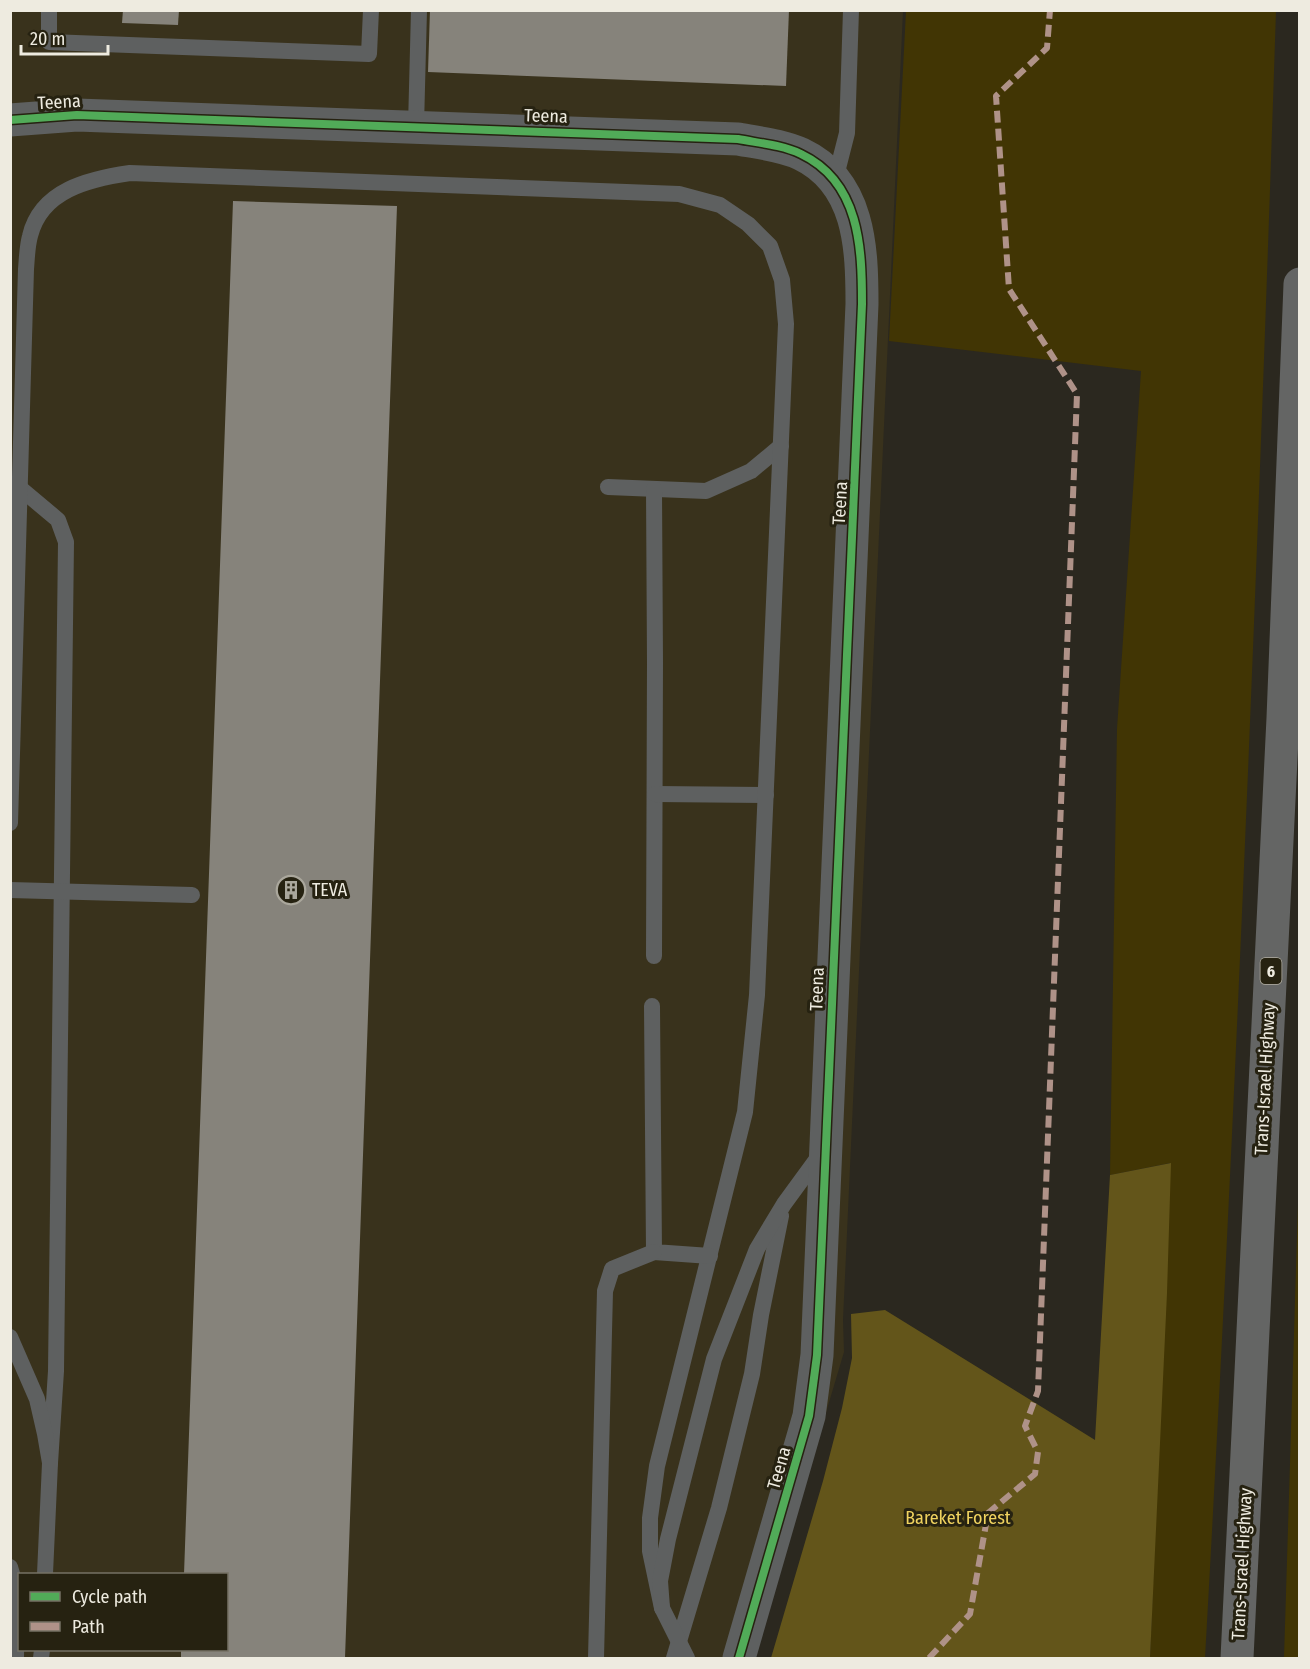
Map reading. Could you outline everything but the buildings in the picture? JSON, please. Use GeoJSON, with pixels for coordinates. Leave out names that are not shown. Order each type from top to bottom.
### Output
{"type":"FeatureCollection","features":[{"type":"Feature","properties":{"kind":"highway","name":"Trans-Israel Highway"},"geometry":{"type":"LineString","coordinates":[[1237,1659],[1283,718],[1299,284]]}},
{"type":"Feature","properties":{"kind":"street","name":"Teena"},"geometry":{"type":"LineString","coordinates":[[10,105],[77,115]]}},
{"type":"Feature","properties":{"kind":"street","name":"Teena"},"geometry":{"type":"LineString","coordinates":[[10,120],[77,115],[738,139],[773,145],[801,154],[820,166],[835,180],[848,200],[862,259],[862,304],[818,1355],[809,1416],[739,1659]]}},
{"type":"Feature","properties":{"kind":"lane"},"geometry":{"type":"LineString","coordinates":[[50,10],[49,42],[369,54],[371,10]]}},
{"type":"Feature","properties":{"kind":"lane"},"geometry":{"type":"LineString","coordinates":[[416,126],[419,10]]}},
{"type":"Feature","properties":{"kind":"lane"},"geometry":{"type":"LineString","coordinates":[[835,180],[847,134],[851,10]]}},
{"type":"Feature","properties":{"kind":"lane"},"geometry":{"type":"LineString","coordinates":[[10,823],[26,269],[30,235],[41,210],[67,189],[98,178],[130,173],[679,194],[720,204],[748,224],[770,246],[782,280],[786,324],[757,995],[746,1112],[657,1466],[650,1518],[650,1551],[662,1608],[687,1659]]}},
{"type":"Feature","properties":{"kind":"lane"},"geometry":{"type":"LineString","coordinates":[[608,487],[706,491],[751,471],[781,446]]}},
{"type":"Feature","properties":{"kind":"lane"},"geometry":{"type":"LineString","coordinates":[[20,488],[58,520],[66,542],[56,1371],[45,1573]]}},
{"type":"Feature","properties":{"kind":"lane"},"geometry":{"type":"LineString","coordinates":[[654,489],[654,956]]}},
{"type":"Feature","properties":{"kind":"lane"},"geometry":{"type":"LineString","coordinates":[[655,794],[765,795]]}},
{"type":"Feature","properties":{"kind":"lane"},"geometry":{"type":"LineString","coordinates":[[10,890],[192,896]]}},
{"type":"Feature","properties":{"kind":"lane"},"geometry":{"type":"LineString","coordinates":[[652,1006],[654,1252]]}},
{"type":"Feature","properties":{"kind":"lane"},"geometry":{"type":"LineString","coordinates":[[662,1608],[660,1581],[668,1539],[714,1359],[757,1249],[783,1204],[826,1146]]}},
{"type":"Feature","properties":{"kind":"lane"},"geometry":{"type":"LineString","coordinates":[[674,1659],[719,1508],[752,1374],[783,1204]]}},
{"type":"Feature","properties":{"kind":"lane"},"geometry":{"type":"LineString","coordinates":[[596,1659],[605,1291],[612,1269],[654,1252],[710,1256]]}},
{"type":"Feature","properties":{"kind":"lane"},"geometry":{"type":"LineString","coordinates":[[10,1337],[37,1399],[50,1463]]}},
{"type":"Feature","properties":{"kind":"lane"},"geometry":{"type":"LineString","coordinates":[[10,1567],[17,1591],[16,1659]]}},
{"type":"Feature","properties":{"kind":"shaded area"},"geometry":{"type":"Polygon","coordinates":[[[11,11],[903,11],[843,1320],[844,1352],[753,1658],[11,1658],[11,11]]]}},
{"type":"Feature","properties":{"kind":"shaded area"},"geometry":{"type":"Polygon","coordinates":[[[906,11],[1276,11],[1245,834],[1227,1246],[1205,1658],[1150,1658],[1170,1163],[1110,1175],[1117,729],[1141,371],[889,341],[906,11]]]}},
{"type":"Feature","properties":{"kind":"shaded area"},"geometry":{"type":"Polygon","coordinates":[[[1299,1171],[1300,1658],[1284,1658],[1299,1171]]]}},
{"type":"Feature","properties":{"kind":"green space","name":"Bareket Forest"},"geometry":{"type":"Polygon","coordinates":[[[1171,1163],[1150,1658],[771,1658],[842,1408],[852,1358],[851,1314],[885,1310],[1095,1440],[1110,1175],[1171,1163]]]}},
{"type":"Feature","properties":{"kind":"marked path"},"geometry":{"type":"LineString","coordinates":[[929,1658],[970,1614],[988,1513],[1035,1474],[1038,1452],[1025,1426],[1038,1391],[1077,394],[1009,289],[996,96],[1047,48],[1050,10]]}},
{"type":"Feature","properties":{"kind":"cycle path"},"geometry":{"type":"LineString","coordinates":[[10,120],[77,115],[738,139],[778,146],[801,154],[821,166],[835,181],[846,199],[854,219],[858,239],[862,304],[817,1355],[809,1416],[739,1658]]}},
{"type":"Feature","properties":{"kind":"place","name":"TEVA"},"geometry":{"type":"Point","coordinates":[291,890]}}]}
